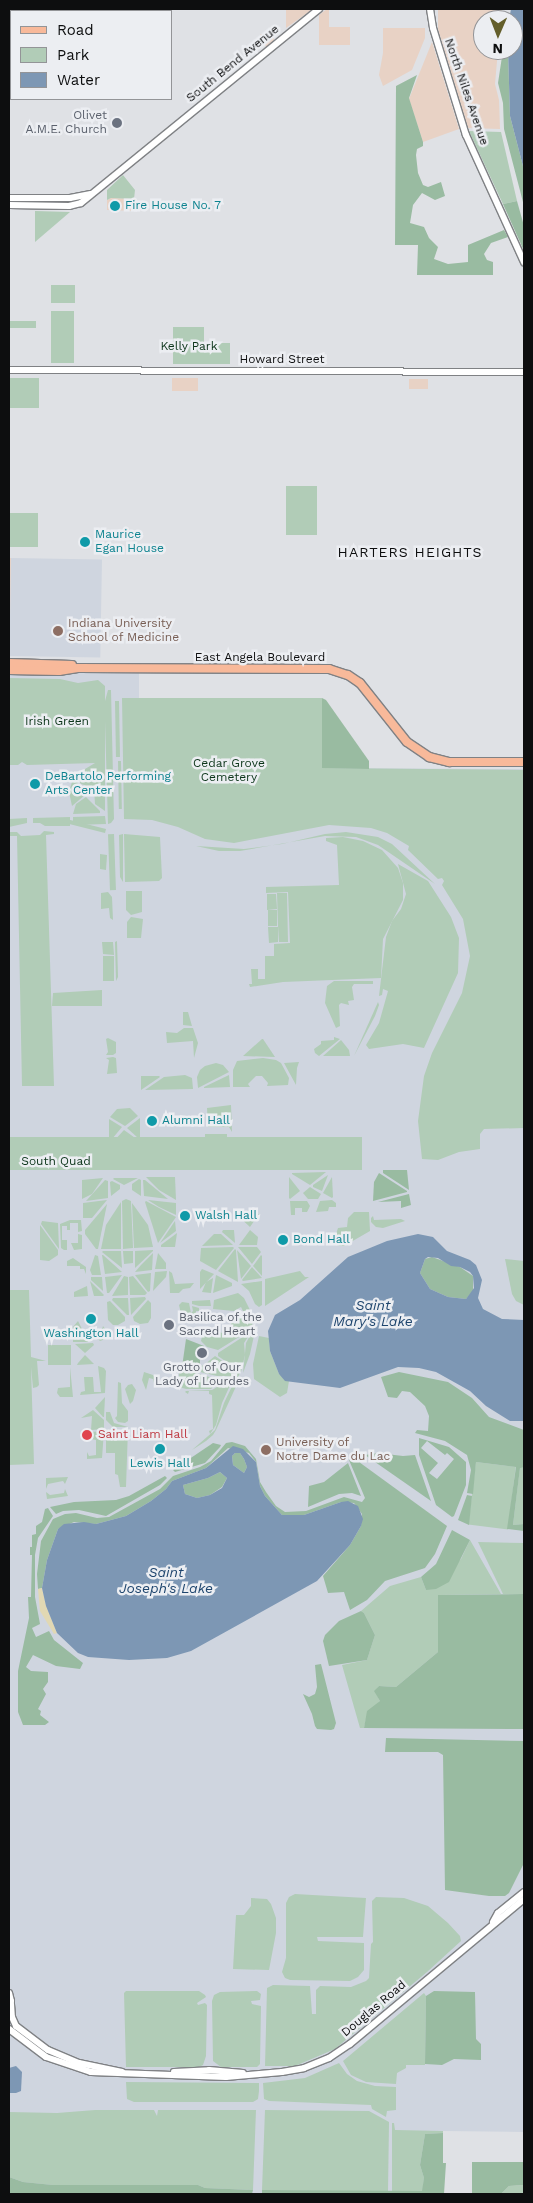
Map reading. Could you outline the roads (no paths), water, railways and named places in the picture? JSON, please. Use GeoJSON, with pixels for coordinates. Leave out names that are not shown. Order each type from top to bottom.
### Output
{"type":"FeatureCollection","features":[{"type":"Feature","properties":{"kind":"main road","name":"East Angela Boulevard"},"geometry":{"type":"LineString","coordinates":[[9,663],[73,665],[78,668]]}},
{"type":"Feature","properties":{"kind":"main road","name":"East Angela Boulevard"},"geometry":{"type":"LineString","coordinates":[[9,670],[78,668],[332,670],[348,676],[361,684],[406,742],[429,757],[449,762],[524,762]]}},
{"type":"Feature","properties":{"kind":"street","name":"South Bend Avenue"},"geometry":{"type":"LineString","coordinates":[[9,205],[72,206],[81,203],[319,9]]}},
{"type":"Feature","properties":{"kind":"street","name":"North Niles Avenue"},"geometry":{"type":"LineString","coordinates":[[430,9],[434,35],[464,130],[524,262]]}},
{"type":"Feature","properties":{"kind":"street"},"geometry":{"type":"LineString","coordinates":[[9,198],[70,198],[91,194]]}},
{"type":"Feature","properties":{"kind":"street","name":"Howard Street"},"geometry":{"type":"LineString","coordinates":[[9,370],[524,372]]}},
{"type":"Feature","properties":{"kind":"street","name":"Douglas Road"},"geometry":{"type":"LineString","coordinates":[[490,1926],[498,1913],[524,1892]]}},
{"type":"Feature","properties":{"kind":"street","name":"Douglas Road"},"geometry":{"type":"LineString","coordinates":[[9,2029],[32,2048],[65,2065],[91,2072],[114,2074],[165,2073],[209,2077],[258,2074],[304,2068],[340,2051],[524,1899]]}},
{"type":"Feature","properties":{"kind":"street","name":"Douglas Road"},"geometry":{"type":"LineString","coordinates":[[9,1994],[10,2006],[16,2026],[48,2050],[79,2063],[124,2073]]}},
{"type":"Feature","properties":{"kind":"water"},"geometry":{"type":"Polygon","coordinates":[[[524,9],[524,170],[510,116],[508,60],[523,60],[523,10],[511,10],[524,9]]]}},
{"type":"Feature","properties":{"kind":"water","name":"Saint Mary's Lake"},"geometry":{"type":"Polygon","coordinates":[[[418,1234],[433,1237],[447,1251],[470,1260],[476,1265],[482,1280],[478,1298],[483,1309],[502,1319],[524,1320],[524,1421],[510,1421],[486,1406],[470,1391],[436,1372],[419,1368],[398,1367],[340,1388],[285,1381],[279,1374],[270,1351],[268,1331],[275,1315],[300,1300],[348,1257],[387,1241],[418,1234]],[[428,1257],[425,1259],[420,1273],[430,1289],[448,1297],[466,1299],[474,1288],[473,1276],[470,1272],[460,1267],[451,1266],[438,1258],[428,1257]]]}},
{"type":"Feature","properties":{"kind":"water","name":"Saint Joseph's Lake"},"geometry":{"type":"Polygon","coordinates":[[[233,1446],[243,1449],[256,1462],[260,1486],[265,1496],[282,1515],[304,1515],[348,1501],[358,1506],[363,1519],[361,1526],[350,1545],[317,1581],[191,1651],[167,1658],[129,1660],[88,1657],[78,1653],[57,1633],[46,1606],[42,1588],[47,1560],[58,1529],[64,1524],[84,1522],[96,1524],[126,1516],[151,1501],[166,1489],[172,1481],[206,1468],[233,1446]],[[235,1453],[232,1456],[233,1465],[244,1473],[247,1467],[244,1459],[240,1453],[235,1453]],[[220,1472],[208,1478],[183,1485],[185,1494],[197,1498],[210,1495],[222,1488],[227,1478],[220,1472]]]}},
{"type":"Feature","properties":{"kind":"water"},"geometry":{"type":"Polygon","coordinates":[[[16,2066],[22,2072],[21,2091],[9,2093],[9,2068],[16,2066]]]}},
{"type":"Feature","properties":{"kind":"place","name":"Olivet A.M.E. Church"},"geometry":{"type":"Point","coordinates":[117,123]}},
{"type":"Feature","properties":{"kind":"place","name":"Fire House No. 7"},"geometry":{"type":"Point","coordinates":[115,206]}},
{"type":"Feature","properties":{"kind":"place","name":"Maurice Egan House"},"geometry":{"type":"Point","coordinates":[85,542]}},
{"type":"Feature","properties":{"kind":"place","name":"Indiana University School of Medicine"},"geometry":{"type":"Point","coordinates":[58,631]}},
{"type":"Feature","properties":{"kind":"place","name":"DeBartolo Performing Arts Center"},"geometry":{"type":"Point","coordinates":[35,784]}},
{"type":"Feature","properties":{"kind":"place","name":"Alumni Hall"},"geometry":{"type":"Point","coordinates":[152,1121]}},
{"type":"Feature","properties":{"kind":"place","name":"Walsh Hall"},"geometry":{"type":"Point","coordinates":[185,1216]}},
{"type":"Feature","properties":{"kind":"place","name":"Bond Hall"},"geometry":{"type":"Point","coordinates":[283,1240]}},
{"type":"Feature","properties":{"kind":"place","name":"Washington Hall"},"geometry":{"type":"Point","coordinates":[91,1319]}},
{"type":"Feature","properties":{"kind":"place","name":"Basilica of the Sacred Heart"},"geometry":{"type":"Point","coordinates":[169,1325]}},
{"type":"Feature","properties":{"kind":"place","name":"Grotto of Our Lady of Lourdes"},"geometry":{"type":"Point","coordinates":[202,1353]}},
{"type":"Feature","properties":{"kind":"place","name":"Saint Liam Hall"},"geometry":{"type":"Point","coordinates":[87,1435]}},
{"type":"Feature","properties":{"kind":"place","name":"Lewis Hall"},"geometry":{"type":"Point","coordinates":[160,1449]}},
{"type":"Feature","properties":{"kind":"place","name":"University of Notre Dame du Lac"},"geometry":{"type":"Point","coordinates":[266,1450]}},
{"type":"Feature","properties":{"kind":"district","name":"HARTERS HEIGHTS"},"geometry":{"type":"Point","coordinates":[410,552]}},
{"type":"Feature","properties":{"kind":"park label","name":"Kelly Park"},"geometry":{"type":"Point","coordinates":[189,347]}},
{"type":"Feature","properties":{"kind":"park label","name":"Irish Green"},"geometry":{"type":"Point","coordinates":[57,722]}},
{"type":"Feature","properties":{"kind":"park label","name":"Cedar Grove Cemetery"},"geometry":{"type":"Point","coordinates":[229,771]}},
{"type":"Feature","properties":{"kind":"park label","name":"South Quad"},"geometry":{"type":"Point","coordinates":[56,1162]}}]}
